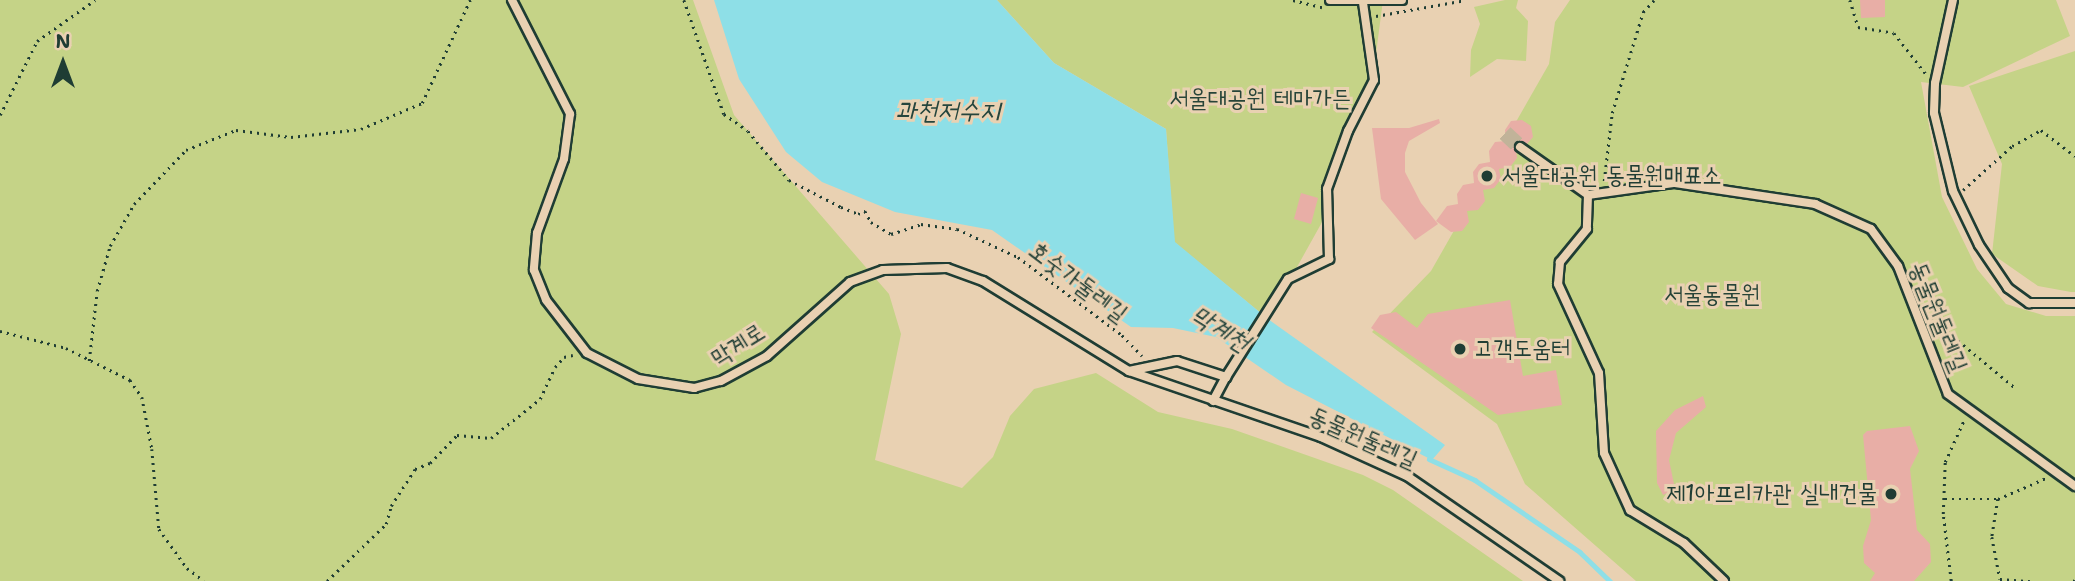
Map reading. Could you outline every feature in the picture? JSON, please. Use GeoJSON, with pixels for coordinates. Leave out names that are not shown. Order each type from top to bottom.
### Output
{"type":"FeatureCollection","features":[{"type":"Feature","properties":{"kind":"lane","name":"막계로"},"geometry":{"type":"LineString","coordinates":[[512,0],[570,114],[564,159],[537,233],[534,270],[546,300],[587,354],[638,379],[694,388],[721,381],[766,356],[850,282],[883,270],[923,266],[947,268],[983,281],[1129,371]]}},
{"type":"Feature","properties":{"kind":"lane"},"geometry":{"type":"LineString","coordinates":[[1330,0],[1363,3],[1402,0]]}},
{"type":"Feature","properties":{"kind":"lane"},"geometry":{"type":"LineString","coordinates":[[1953,0],[1936,79],[1934,113],[1952,191],[1979,245],[2008,288],[2029,303],[2075,303]]}},
{"type":"Feature","properties":{"kind":"lane"},"geometry":{"type":"LineString","coordinates":[[1213,401],[1271,310],[1287,279],[1329,259],[1327,189],[1348,131],[1374,80],[1363,3]]}},
{"type":"Feature","properties":{"kind":"lane"},"geometry":{"type":"LineString","coordinates":[[1520,147],[1588,195],[1587,229],[1560,262],[1558,284],[1600,373],[1604,453],[1630,510],[1684,543],[1724,581]]}},
{"type":"Feature","properties":{"kind":"lane","name":"동물원둘레길"},"geometry":{"type":"LineString","coordinates":[[1588,195],[1603,195],[1628,186],[1675,183],[1815,204],[1871,229],[1898,266],[1948,394],[2075,486]]}},
{"type":"Feature","properties":{"kind":"lane"},"geometry":{"type":"LineString","coordinates":[[1129,371],[1177,361],[1226,377]]}},
{"type":"Feature","properties":{"kind":"lane","name":"동물원둘레길"},"geometry":{"type":"LineString","coordinates":[[1129,371],[1321,437],[1407,477],[1559,581]]}},
{"type":"Feature","properties":{"kind":"path"},"geometry":{"type":"LineString","coordinates":[[0,115],[37,41],[95,0]]}},
{"type":"Feature","properties":{"kind":"path"},"geometry":{"type":"LineString","coordinates":[[89,361],[97,291],[110,246],[134,204],[186,150],[236,130],[290,137],[361,130],[422,103],[470,0]]}},
{"type":"Feature","properties":{"kind":"path","name":"호숫가둘레길"},"geometry":{"type":"LineString","coordinates":[[684,0],[724,114],[748,131],[789,180],[858,214],[865,211],[872,222],[891,234],[921,224],[957,229],[985,241],[1039,270],[1122,335],[1134,350],[1157,365]]}},
{"type":"Feature","properties":{"kind":"path"},"geometry":{"type":"LineString","coordinates":[[1603,195],[1612,113],[1643,12],[1654,0]]}},
{"type":"Feature","properties":{"kind":"path"},"geometry":{"type":"LineString","coordinates":[[1850,0],[1858,27],[1894,33],[1913,62],[1936,79]]}},
{"type":"Feature","properties":{"kind":"path"},"geometry":{"type":"LineString","coordinates":[[1964,190],[2012,146],[2041,130],[2075,156]]}},
{"type":"Feature","properties":{"kind":"path"},"geometry":{"type":"LineString","coordinates":[[1912,303],[2014,387]]}},
{"type":"Feature","properties":{"kind":"path"},"geometry":{"type":"LineString","coordinates":[[0,331],[66,348],[130,380],[142,397],[152,449],[159,529],[187,568],[205,581]]}},
{"type":"Feature","properties":{"kind":"path"},"geometry":{"type":"LineString","coordinates":[[327,581],[386,524],[391,506],[415,469],[430,463],[457,435],[491,438],[540,399],[564,357],[587,354]]}},
{"type":"Feature","properties":{"kind":"path"},"geometry":{"type":"LineString","coordinates":[[1951,581],[1944,499],[1945,462],[1970,410]]}},
{"type":"Feature","properties":{"kind":"path"},"geometry":{"type":"LineString","coordinates":[[1944,499],[1998,499],[2055,474]]}},
{"type":"Feature","properties":{"kind":"path"},"geometry":{"type":"LineString","coordinates":[[1998,499],[1992,537],[2000,579],[2031,581]]}},
{"type":"Feature","properties":{"kind":"green space"},"geometry":{"type":"Polygon","coordinates":[[[0,0],[693,0],[734,115],[889,294],[901,334],[875,460],[962,488],[993,457],[1010,416],[1034,389],[1096,373],[1158,412],[1232,429],[1363,475],[1393,490],[1523,581],[0,581],[0,0]]]}},
{"type":"Feature","properties":{"kind":"green space","name":"서울대공원 테마가든"},"geometry":{"type":"Polygon","coordinates":[[[997,0],[1383,0],[1374,69],[1321,224],[1268,319],[1174,242],[1166,129],[1054,63],[997,0]]]}},
{"type":"Feature","properties":{"kind":"green space"},"geometry":{"type":"Polygon","coordinates":[[[1518,0],[1516,8],[1528,21],[1526,61],[1497,59],[1470,77],[1471,50],[1480,24],[1474,7],[1518,0]]]}},
{"type":"Feature","properties":{"kind":"green space","name":"서울동물원"},"geometry":{"type":"Polygon","coordinates":[[[1570,0],[2056,0],[2070,36],[1963,87],[1921,82],[1942,197],[1977,269],[2006,304],[2046,316],[2075,316],[2075,581],[1636,581],[1525,484],[1497,424],[1372,332],[1431,271],[1549,64],[1555,22],[1570,0]]]}},
{"type":"Feature","properties":{"kind":"green space"},"geometry":{"type":"Polygon","coordinates":[[[2075,51],[2075,292],[2071,292],[2038,286],[1992,254],[2002,164],[1969,86],[2075,51]]]}},
{"type":"Feature","properties":{"kind":"water","name":"과천저수지"},"geometry":{"type":"Polygon","coordinates":[[[714,0],[997,0],[1054,63],[1166,129],[1175,242],[1268,319],[1445,445],[1432,460],[1286,385],[1216,337],[1173,328],[1131,327],[992,230],[895,212],[822,182],[786,152],[739,79],[714,0]]]}},
{"type":"Feature","properties":{"kind":"building"},"geometry":{"type":"Polygon","coordinates":[[[1860,0],[1885,0],[1885,17],[1861,18],[1860,0]]]}},
{"type":"Feature","properties":{"kind":"building"},"geometry":{"type":"Polygon","coordinates":[[[1439,119],[1440,123],[1409,141],[1405,153],[1405,172],[1421,203],[1438,224],[1415,240],[1381,199],[1372,128],[1409,128],[1439,119]]]}},
{"type":"Feature","properties":{"kind":"building","name":"서울대공원 동물원매표소"},"geometry":{"type":"Polygon","coordinates":[[[1522,120],[1531,126],[1533,137],[1527,144],[1515,143],[1517,158],[1510,167],[1499,169],[1501,179],[1494,188],[1483,190],[1485,201],[1478,210],[1467,211],[1469,222],[1462,231],[1451,232],[1436,221],[1447,206],[1458,204],[1457,194],[1463,185],[1474,183],[1473,172],[1479,164],[1490,162],[1489,151],[1495,142],[1506,141],[1505,130],[1511,121],[1522,120]]]}},
{"type":"Feature","properties":{"kind":"building"},"geometry":{"type":"Polygon","coordinates":[[[1301,193],[1318,198],[1311,224],[1294,219],[1301,193]]]}},
{"type":"Feature","properties":{"kind":"building","name":"고객도움터"},"geometry":{"type":"Polygon","coordinates":[[[1510,300],[1523,376],[1556,370],[1562,405],[1498,415],[1371,328],[1380,315],[1396,312],[1417,328],[1428,314],[1510,300]]]}},
{"type":"Feature","properties":{"kind":"building"},"geometry":{"type":"Polygon","coordinates":[[[1703,396],[1706,407],[1676,433],[1669,460],[1675,489],[1663,495],[1657,483],[1656,431],[1675,410],[1703,396]]]}},
{"type":"Feature","properties":{"kind":"building","name":"제1아프리카관 실내건물"},"geometry":{"type":"Polygon","coordinates":[[[1910,426],[1919,451],[1910,469],[1917,530],[1930,544],[1931,562],[1914,581],[1870,581],[1875,573],[1864,563],[1863,546],[1871,520],[1863,435],[1867,431],[1910,426]]]}},
{"type":"Feature","properties":{"kind":"waterway","name":"막계천"},"geometry":{"type":"LineString","coordinates":[[1429,459],[1475,480],[1580,552],[1610,581]]}},
{"type":"Feature","properties":{"kind":"tunnel"},"geometry":{"type":"LineString","coordinates":[[1505,133],[1520,147]]}},
{"type":"Feature","properties":{"kind":"place","name":"서울대공원 동물원매표소"},"geometry":{"type":"Point","coordinates":[1487,176]}},
{"type":"Feature","properties":{"kind":"place","name":"고객도움터"},"geometry":{"type":"Point","coordinates":[1460,349]}},
{"type":"Feature","properties":{"kind":"place","name":"제1아프리카관 실내건물"},"geometry":{"type":"Point","coordinates":[1891,494]}}]}
